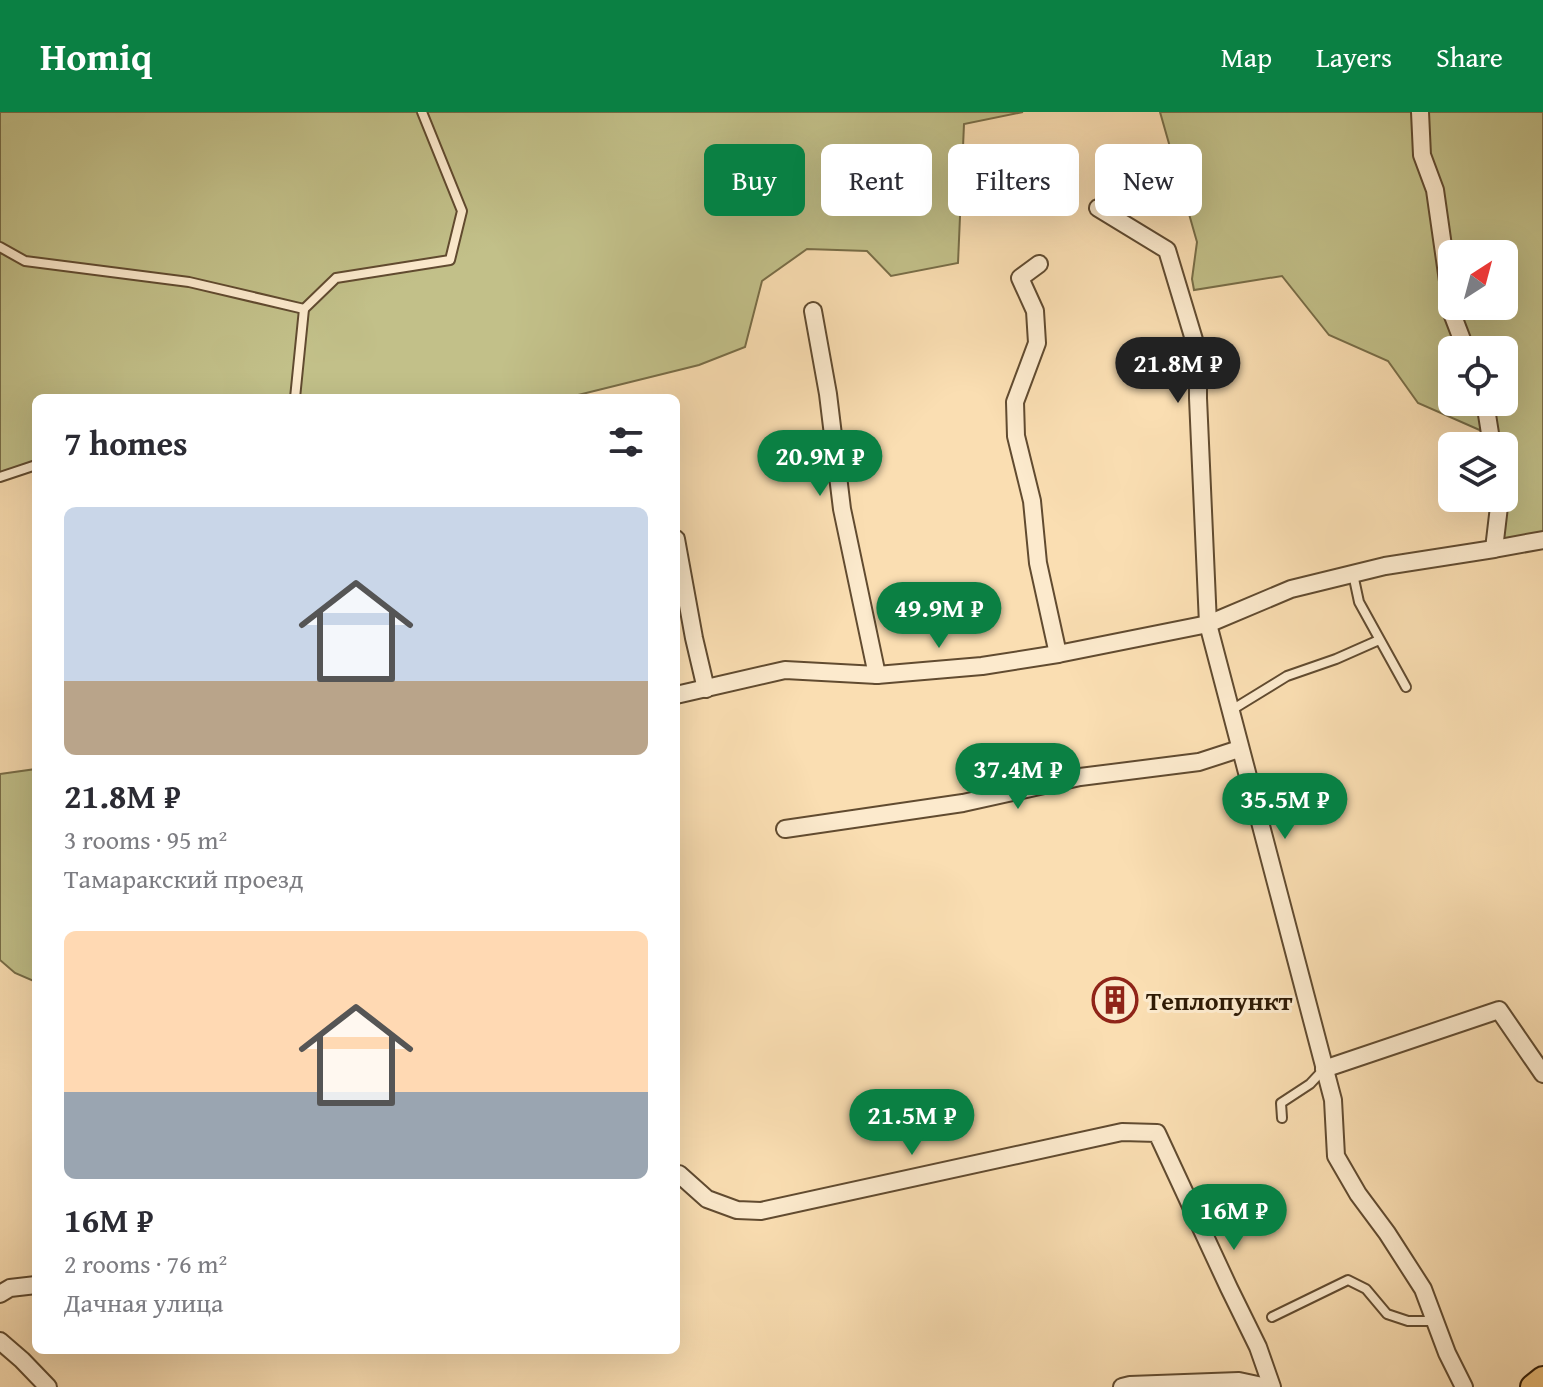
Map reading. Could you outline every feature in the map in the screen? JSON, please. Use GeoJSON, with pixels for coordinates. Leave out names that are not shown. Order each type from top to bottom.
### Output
{"type":"FeatureCollection","features":[{"type":"Feature","properties":{"kind":"main road"},"geometry":{"type":"LineString","coordinates":[[1533,1387],[1543,1379]]}},
{"type":"Feature","properties":{"kind":"street"},"geometry":{"type":"LineString","coordinates":[[1420,112],[1422,155],[1435,190],[1453,316],[1461,336]]}},
{"type":"Feature","properties":{"kind":"street"},"geometry":{"type":"LineString","coordinates":[[1111,216],[1167,250],[1198,353],[1208,624],[1333,1100],[1336,1156],[1423,1289],[1447,1353],[1464,1387]]}},
{"type":"Feature","properties":{"kind":"street"},"geometry":{"type":"LineString","coordinates":[[1039,264],[1020,278],[1035,311],[1037,343],[1015,402],[1016,436],[1032,501],[1038,563],[1058,654]]}},
{"type":"Feature","properties":{"kind":"street"},"geometry":{"type":"LineString","coordinates":[[813,311],[828,394],[842,509],[877,675]]}},
{"type":"Feature","properties":{"kind":"street"},"geometry":{"type":"LineString","coordinates":[[1494,549],[1498,512]]}},
{"type":"Feature","properties":{"kind":"street"},"geometry":{"type":"LineString","coordinates":[[680,694],[785,670],[877,675],[982,666],[1058,654],[1208,624],[1291,589],[1385,566],[1543,540]]}},
{"type":"Feature","properties":{"kind":"street"},"geometry":{"type":"LineString","coordinates":[[680,561],[706,689]]}},
{"type":"Feature","properties":{"kind":"street"},"geometry":{"type":"LineString","coordinates":[[785,829],[963,803],[1080,777],[1199,762],[1239,749]]}},
{"type":"Feature","properties":{"kind":"street"},"geometry":{"type":"LineString","coordinates":[[1324,1069],[1499,1010],[1540,1062]]}},
{"type":"Feature","properties":{"kind":"street"},"geometry":{"type":"LineString","coordinates":[[680,1172],[707,1199],[737,1210],[761,1211],[1122,1132],[1157,1133],[1258,1347],[1269,1387],[1238,1384],[1127,1386]]}},
{"type":"Feature","properties":{"kind":"street"},"geometry":{"type":"LineString","coordinates":[[0,1294],[10,1288],[32,1285]]}},
{"type":"Feature","properties":{"kind":"street"},"geometry":{"type":"LineString","coordinates":[[0,1341],[48,1387]]}},
{"type":"Feature","properties":{"kind":"lane"},"geometry":{"type":"LineString","coordinates":[[295,394],[304,309],[336,278],[450,260],[462,211],[422,112]]}},
{"type":"Feature","properties":{"kind":"lane"},"geometry":{"type":"LineString","coordinates":[[0,247],[25,261],[189,282],[304,309]]}},
{"type":"Feature","properties":{"kind":"lane"},"geometry":{"type":"LineString","coordinates":[[0,477],[32,466]]}},
{"type":"Feature","properties":{"kind":"lane"},"geometry":{"type":"LineString","coordinates":[[1353,574],[1359,602],[1406,687]]}},
{"type":"Feature","properties":{"kind":"lane"},"geometry":{"type":"LineString","coordinates":[[1230,711],[1287,676],[1379,640]]}},
{"type":"Feature","properties":{"kind":"lane"},"geometry":{"type":"LineString","coordinates":[[1282,1118],[1281,1103],[1310,1084],[1324,1069]]}},
{"type":"Feature","properties":{"kind":"lane"},"geometry":{"type":"LineString","coordinates":[[1272,1317],[1348,1280],[1366,1289],[1387,1314],[1408,1321],[1435,1321]]}},
{"type":"Feature","properties":{"kind":"shaded area"},"geometry":{"type":"Polygon","coordinates":[[[0,112],[1023,112],[964,124],[963,144],[948,144],[948,216],[960,216],[958,263],[891,276],[867,251],[807,249],[762,281],[745,347],[699,365],[582,394],[32,394],[32,466],[0,477],[0,112]]]}},
{"type":"Feature","properties":{"kind":"shaded area"},"geometry":{"type":"Polygon","coordinates":[[[1160,112],[1543,112],[1543,540],[1494,549],[1501,512],[1518,512],[1518,432],[1484,432],[1448,416],[1518,416],[1518,336],[1438,336],[1438,412],[1418,403],[1388,361],[1329,335],[1282,276],[1194,290],[1192,279],[1197,242],[1190,216],[1202,216],[1202,144],[1169,144],[1160,112]]]}},
{"type":"Feature","properties":{"kind":"shaded area"},"geometry":{"type":"Polygon","coordinates":[[[32,770],[32,980],[15,973],[0,960],[0,774],[32,770]]]}},
{"type":"Feature","properties":{"kind":"place","name":"Теплопункт"},"geometry":{"type":"Point","coordinates":[1115,1000]}}]}
